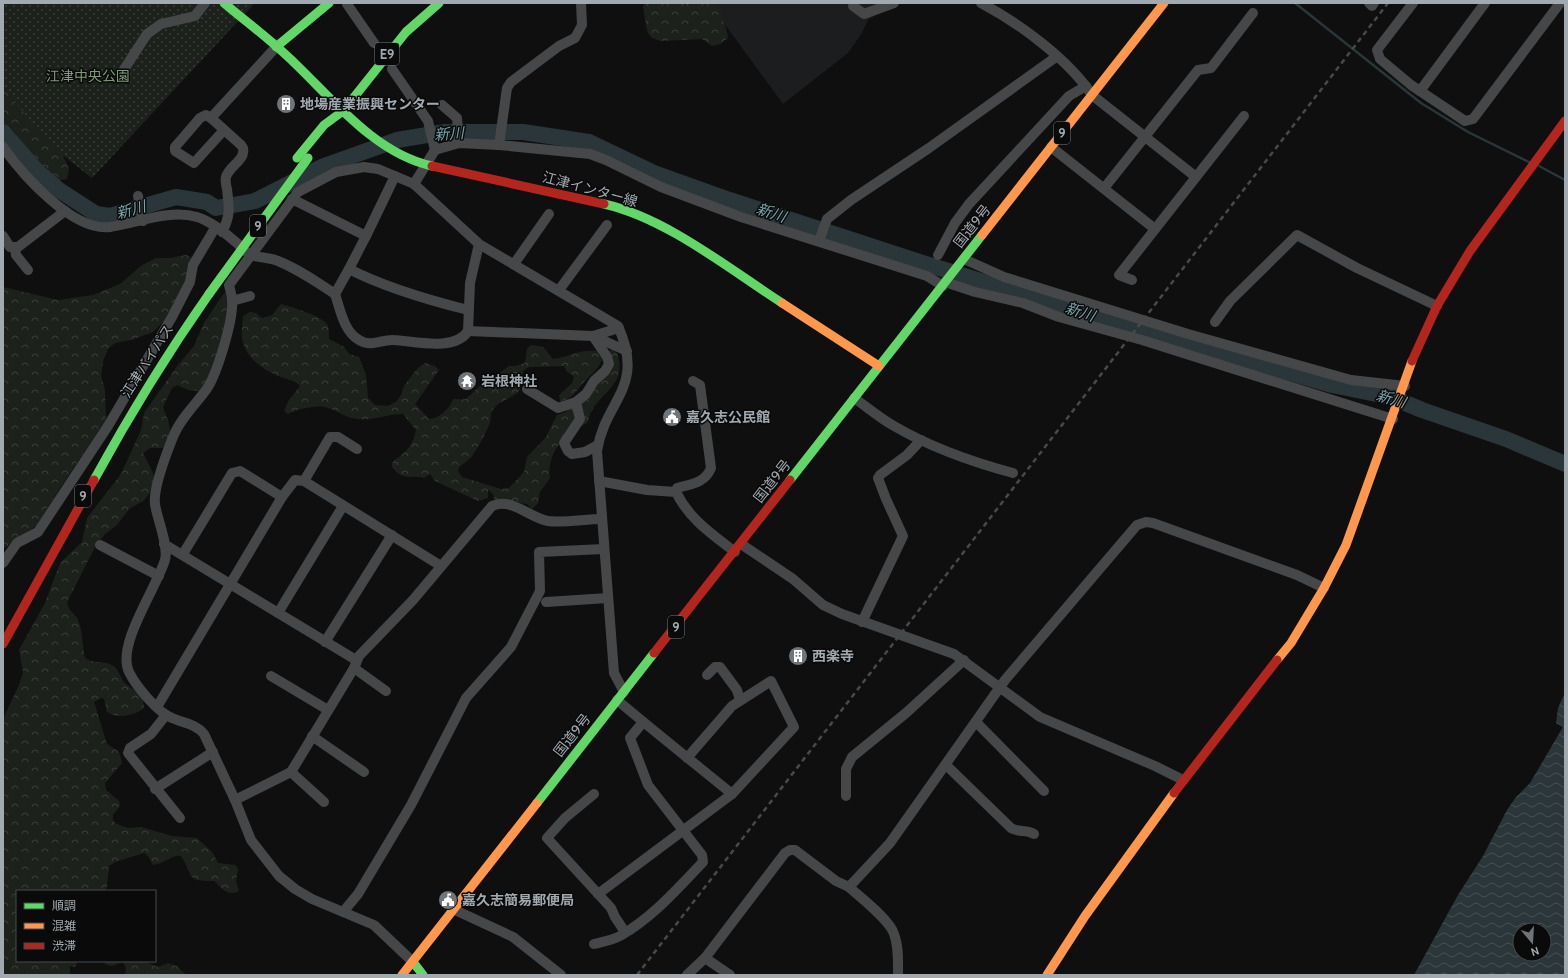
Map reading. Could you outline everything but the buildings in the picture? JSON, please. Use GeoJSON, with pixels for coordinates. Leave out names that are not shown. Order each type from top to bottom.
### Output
{"type":"FeatureCollection","features":[{"type":"Feature","properties":{"kind":"main road","name":"江津インター線"},"geometry":{"type":"LineString","coordinates":[[224,3],[276,47],[343,111],[374,138],[396,153],[428,165],[621,208],[648,219],[670,230],[707,253],[879,366]]}},
{"type":"Feature","properties":{"kind":"main road"},"geometry":{"type":"LineString","coordinates":[[276,47],[329,3]]}},
{"type":"Feature","properties":{"kind":"main road","name":"E9"},"geometry":{"type":"LineString","coordinates":[[343,111],[406,32],[439,3]]}},
{"type":"Feature","properties":{"kind":"main road","name":"国道9号"},"geometry":{"type":"LineString","coordinates":[[402,975],[455,910],[617,700],[738,548],[1164,3]]}},
{"type":"Feature","properties":{"kind":"main road"},"geometry":{"type":"LineString","coordinates":[[280,181],[324,125],[343,111]]}},
{"type":"Feature","properties":{"kind":"main road","name":"江津バイパス"},"geometry":{"type":"LineString","coordinates":[[4,642],[124,425],[206,292],[244,245],[308,158],[332,129],[343,111]]}},
{"type":"Feature","properties":{"kind":"main road"},"geometry":{"type":"LineString","coordinates":[[1047,975],[1085,916],[1183,780],[1267,675],[1290,643],[1324,588],[1346,545],[1418,348],[1437,306],[1470,251],[1565,121]]}},
{"type":"Feature","properties":{"kind":"main road"},"geometry":{"type":"LineString","coordinates":[[206,292],[226,255],[239,235]]}},
{"type":"Feature","properties":{"kind":"main road","name":"9"},"geometry":{"type":"LineString","coordinates":[[3,648],[4,642]]}},
{"type":"Feature","properties":{"kind":"main road"},"geometry":{"type":"LineString","coordinates":[[413,962],[423,975]]}},
{"type":"Feature","properties":{"kind":"street"},"geometry":{"type":"LineString","coordinates":[[122,78],[121,74],[148,34],[161,24],[195,16],[205,3]]}},
{"type":"Feature","properties":{"kind":"street"},"geometry":{"type":"LineString","coordinates":[[500,143],[501,125],[508,85],[559,46],[575,38],[582,25],[581,3]]}},
{"type":"Feature","properties":{"kind":"street"},"geometry":{"type":"LineString","coordinates":[[853,6],[864,14],[894,3]]}},
{"type":"Feature","properties":{"kind":"street"},"geometry":{"type":"LineString","coordinates":[[981,3],[1009,18],[1081,79],[1092,95],[1196,177]]}},
{"type":"Feature","properties":{"kind":"street"},"geometry":{"type":"LineString","coordinates":[[1369,3],[1372,6],[1374,3]]}},
{"type":"Feature","properties":{"kind":"street"},"geometry":{"type":"LineString","coordinates":[[1413,3],[1377,50],[1380,59],[1420,91],[1465,121],[1473,119],[1560,3]]}},
{"type":"Feature","properties":{"kind":"street"},"geometry":{"type":"LineString","coordinates":[[1420,91],[1485,3]]}},
{"type":"Feature","properties":{"kind":"street"},"geometry":{"type":"LineString","coordinates":[[348,4],[374,43]]}},
{"type":"Feature","properties":{"kind":"street"},"geometry":{"type":"LineString","coordinates":[[1105,187],[1198,70],[1211,68],[1253,13]]}},
{"type":"Feature","properties":{"kind":"street"},"geometry":{"type":"LineString","coordinates":[[211,118],[276,47]]}},
{"type":"Feature","properties":{"kind":"street"},"geometry":{"type":"LineString","coordinates":[[819,240],[825,222],[857,196],[929,148],[1056,57]]}},
{"type":"Feature","properties":{"kind":"street"},"geometry":{"type":"LineString","coordinates":[[392,69],[426,116],[435,147],[428,165],[414,184]]}},
{"type":"Feature","properties":{"kind":"street"},"geometry":{"type":"LineString","coordinates":[[938,255],[955,223],[969,204],[1069,96],[1086,86]]}},
{"type":"Feature","properties":{"kind":"street"},"geometry":{"type":"LineString","coordinates":[[442,105],[455,115],[458,126],[459,142]]}},
{"type":"Feature","properties":{"kind":"street"},"geometry":{"type":"LineString","coordinates":[[3,563],[17,543],[38,532],[108,426],[172,317],[190,282],[194,266],[218,230],[228,220],[230,212],[226,177],[231,168],[242,156],[244,151],[241,145],[211,118],[206,115],[200,118],[175,147],[175,151],[194,163],[224,130]]}},
{"type":"Feature","properties":{"kind":"street"},"geometry":{"type":"LineString","coordinates":[[1132,280],[1119,275],[1244,116]]}},
{"type":"Feature","properties":{"kind":"street"},"geometry":{"type":"LineString","coordinates":[[435,147],[459,142],[500,143],[590,154],[606,160],[661,187],[708,205],[975,292],[1023,303],[1059,317],[1142,340],[1394,415]]}},
{"type":"Feature","properties":{"kind":"street"},"geometry":{"type":"LineString","coordinates":[[3,147],[17,168],[37,189],[65,211],[84,222],[97,227],[110,227],[142,217],[187,216],[204,220],[251,255],[276,260],[288,265],[335,294],[349,330],[358,340],[364,343],[375,344],[392,340],[430,344],[462,337],[468,331],[470,283],[479,244]]}},
{"type":"Feature","properties":{"kind":"street"},"geometry":{"type":"LineString","coordinates":[[1051,147],[1105,187],[1155,228]]}},
{"type":"Feature","properties":{"kind":"street"},"geometry":{"type":"LineString","coordinates":[[413,962],[374,925],[312,899],[295,889],[279,876],[251,840],[235,800],[201,730],[166,715],[157,707],[132,678],[126,665],[125,653],[128,640],[159,576],[166,557],[155,503],[156,492],[174,435],[207,388],[215,372],[229,326],[232,301],[229,286],[298,192],[336,172],[364,167],[378,169],[414,184],[479,244],[559,290],[619,328],[627,351],[626,382],[599,436],[598,445],[599,481],[614,673],[624,692]]}},
{"type":"Feature","properties":{"kind":"street"},"geometry":{"type":"LineString","coordinates":[[335,294],[366,236],[394,176]]}},
{"type":"Feature","properties":{"kind":"street"},"geometry":{"type":"LineString","coordinates":[[139,199],[142,217]]}},
{"type":"Feature","properties":{"kind":"street"},"geometry":{"type":"LineString","coordinates":[[292,199],[366,236]]}},
{"type":"Feature","properties":{"kind":"street"},"geometry":{"type":"LineString","coordinates":[[3,236],[10,247],[16,248],[65,211]]}},
{"type":"Feature","properties":{"kind":"street"},"geometry":{"type":"LineString","coordinates":[[514,264],[549,214]]}},
{"type":"Feature","properties":{"kind":"street"},"geometry":{"type":"LineString","coordinates":[[559,290],[607,225]]}},
{"type":"Feature","properties":{"kind":"street"},"geometry":{"type":"LineString","coordinates":[[1215,322],[1230,301],[1297,235],[1357,268],[1437,306]]}},
{"type":"Feature","properties":{"kind":"street"},"geometry":{"type":"LineString","coordinates":[[16,248],[16,255],[28,270]]}},
{"type":"Feature","properties":{"kind":"street"},"geometry":{"type":"LineString","coordinates":[[962,261],[1004,277],[1188,334],[1351,380],[1404,388]]}},
{"type":"Feature","properties":{"kind":"street"},"geometry":{"type":"LineString","coordinates":[[349,269],[383,284],[437,302],[468,310]]}},
{"type":"Feature","properties":{"kind":"street"},"geometry":{"type":"LineString","coordinates":[[232,301],[250,296]]}},
{"type":"Feature","properties":{"kind":"street"},"geometry":{"type":"LineString","coordinates":[[468,331],[593,336],[619,328]]}},
{"type":"Feature","properties":{"kind":"street"},"geometry":{"type":"LineString","coordinates":[[593,336],[627,351]]}},
{"type":"Feature","properties":{"kind":"street"},"geometry":{"type":"LineString","coordinates":[[527,390],[558,408],[576,402],[586,394],[594,381],[605,371],[609,364],[607,357],[593,336]]}},
{"type":"Feature","properties":{"kind":"street"},"geometry":{"type":"LineString","coordinates":[[676,492],[677,488],[702,481],[707,477],[711,468],[700,385],[693,381]]}},
{"type":"Feature","properties":{"kind":"street"},"geometry":{"type":"LineString","coordinates":[[854,398],[893,426],[921,440],[987,466],[1013,473]]}},
{"type":"Feature","properties":{"kind":"street"},"geometry":{"type":"LineString","coordinates":[[576,402],[580,419],[564,443],[566,448],[572,454],[578,454],[598,445]]}},
{"type":"Feature","properties":{"kind":"street"},"geometry":{"type":"LineString","coordinates":[[304,481],[330,437],[338,437],[358,449]]}},
{"type":"Feature","properties":{"kind":"street"},"geometry":{"type":"LineString","coordinates":[[862,622],[903,536],[878,478],[907,455],[921,440]]}},
{"type":"Feature","properties":{"kind":"street"},"geometry":{"type":"LineString","coordinates":[[182,554],[232,473],[235,471],[240,471],[282,497]]}},
{"type":"Feature","properties":{"kind":"street"},"geometry":{"type":"LineString","coordinates":[[157,707],[282,497],[293,482],[298,480],[304,481],[441,566]]}},
{"type":"Feature","properties":{"kind":"street"},"geometry":{"type":"LineString","coordinates":[[599,481],[647,490],[676,492]]}},
{"type":"Feature","properties":{"kind":"street"},"geometry":{"type":"LineString","coordinates":[[676,492],[696,521],[738,548],[793,579],[823,605],[862,622],[954,654],[1040,717],[1155,766],[1183,780]]}},
{"type":"Feature","properties":{"kind":"street"},"geometry":{"type":"LineString","coordinates":[[235,800],[291,772],[355,664],[413,600],[494,505],[508,504],[548,521],[602,519]]}},
{"type":"Feature","properties":{"kind":"street"},"geometry":{"type":"LineString","coordinates":[[278,613],[343,506]]}},
{"type":"Feature","properties":{"kind":"street"},"geometry":{"type":"LineString","coordinates":[[849,887],[890,844],[1005,680],[1137,524],[1146,522],[1290,573],[1324,588]]}},
{"type":"Feature","properties":{"kind":"street"},"geometry":{"type":"LineString","coordinates":[[325,642],[392,535]]}},
{"type":"Feature","properties":{"kind":"street"},"geometry":{"type":"LineString","coordinates":[[164,544],[325,642],[355,664],[386,691]]}},
{"type":"Feature","properties":{"kind":"street"},"geometry":{"type":"LineString","coordinates":[[100,545],[159,576]]}},
{"type":"Feature","properties":{"kind":"street"},"geometry":{"type":"LineString","coordinates":[[343,912],[358,894],[411,805],[466,698],[511,647],[540,591],[539,552],[604,549]]}},
{"type":"Feature","properties":{"kind":"street"},"geometry":{"type":"LineString","coordinates":[[546,602],[608,598]]}},
{"type":"Feature","properties":{"kind":"street"},"geometry":{"type":"LineString","coordinates":[[846,796],[846,769],[852,757],[906,713],[964,660]]}},
{"type":"Feature","properties":{"kind":"street"},"geometry":{"type":"LineString","coordinates":[[707,675],[715,667],[720,667],[737,690],[740,700]]}},
{"type":"Feature","properties":{"kind":"street"},"geometry":{"type":"LineString","coordinates":[[271,676],[328,710]]}},
{"type":"Feature","properties":{"kind":"street"},"geometry":{"type":"LineString","coordinates":[[598,894],[732,794],[794,727],[771,681],[732,706],[687,758]]}},
{"type":"Feature","properties":{"kind":"street"},"geometry":{"type":"LineString","coordinates":[[617,700],[732,794]]}},
{"type":"Feature","properties":{"kind":"street"},"geometry":{"type":"LineString","coordinates":[[166,715],[151,734],[130,748],[128,752],[130,758],[180,818]]}},
{"type":"Feature","properties":{"kind":"street"},"geometry":{"type":"LineString","coordinates":[[594,944],[620,936],[657,910],[703,862],[702,854],[648,785],[630,738],[643,722]]}},
{"type":"Feature","properties":{"kind":"street"},"geometry":{"type":"LineString","coordinates":[[976,722],[1044,791]]}},
{"type":"Feature","properties":{"kind":"street"},"geometry":{"type":"LineString","coordinates":[[312,736],[364,772]]}},
{"type":"Feature","properties":{"kind":"street"},"geometry":{"type":"LineString","coordinates":[[155,789],[213,752]]}},
{"type":"Feature","properties":{"kind":"street"},"geometry":{"type":"LineString","coordinates":[[946,765],[1011,828],[1017,832],[1025,830],[1034,834]]}},
{"type":"Feature","properties":{"kind":"street"},"geometry":{"type":"LineString","coordinates":[[291,772],[324,802]]}},
{"type":"Feature","properties":{"kind":"street"},"geometry":{"type":"LineString","coordinates":[[594,794],[565,818],[547,838],[610,908],[625,932]]}},
{"type":"Feature","properties":{"kind":"street"},"geometry":{"type":"LineString","coordinates":[[687,975],[705,958],[785,853],[790,850],[795,850],[836,882],[849,887],[890,926],[894,934],[897,951],[898,975]]}},
{"type":"Feature","properties":{"kind":"street"},"geometry":{"type":"LineString","coordinates":[[455,910],[513,936],[561,975]]}},
{"type":"Feature","properties":{"kind":"street"},"geometry":{"type":"LineString","coordinates":[[705,958],[730,975]]}},
{"type":"Feature","properties":{"kind":"shaded area"},"geometry":{"type":"Polygon","coordinates":[[[715,3],[895,3],[868,20],[862,33],[848,53],[783,104],[715,11],[715,3]]]}},
{"type":"Feature","properties":{"kind":"green space","name":"江津中央公園"},"geometry":{"type":"Polygon","coordinates":[[[3,3],[250,3],[253,5],[92,178],[56,150],[3,88],[3,3]]]}},
{"type":"Feature","properties":{"kind":"green space"},"geometry":{"type":"Polygon","coordinates":[[[645,3],[719,3],[720,12],[728,38],[720,44],[712,46],[702,39],[661,41],[652,38],[648,33],[646,26],[643,6],[645,3]]]}},
{"type":"Feature","properties":{"kind":"green space"},"geometry":{"type":"Polygon","coordinates":[[[3,71],[60,149],[69,169],[67,179],[56,181],[51,178],[30,157],[14,131],[3,123],[3,71]]]}},
{"type":"Feature","properties":{"kind":"green space"},"geometry":{"type":"Polygon","coordinates":[[[186,255],[191,257],[186,283],[164,321],[153,332],[131,340],[115,343],[108,349],[103,361],[101,376],[105,390],[106,420],[36,526],[3,549],[3,287],[58,300],[93,295],[120,284],[142,265],[156,258],[170,258],[186,255]]]}},
{"type":"Feature","properties":{"kind":"green space"},"geometry":{"type":"Polygon","coordinates":[[[224,293],[226,293],[229,310],[211,375],[199,391],[188,390],[177,385],[172,388],[163,407],[170,427],[168,442],[165,448],[150,448],[143,453],[153,473],[155,482],[152,491],[143,501],[129,509],[117,525],[105,534],[95,547],[67,602],[69,608],[77,618],[80,625],[85,658],[91,661],[114,666],[124,682],[140,696],[144,703],[144,708],[140,711],[131,715],[121,716],[107,712],[104,699],[101,698],[94,702],[107,744],[119,753],[122,763],[105,783],[106,790],[119,801],[120,806],[113,815],[113,820],[116,824],[128,828],[141,827],[172,836],[197,838],[212,852],[218,863],[235,865],[238,869],[236,881],[239,891],[231,893],[222,889],[214,881],[194,879],[181,856],[175,856],[153,865],[148,856],[144,853],[115,862],[109,866],[106,890],[16,890],[16,962],[77,963],[75,967],[70,966],[70,975],[3,975],[3,719],[19,685],[23,672],[19,650],[45,603],[60,563],[82,542],[87,518],[121,474],[141,430],[144,413],[178,365],[194,346],[204,323],[224,293]]]}},
{"type":"Feature","properties":{"kind":"green space"},"geometry":{"type":"Polygon","coordinates":[[[281,304],[307,312],[325,322],[328,326],[329,339],[344,347],[349,354],[359,357],[366,375],[368,398],[375,405],[388,406],[396,402],[401,395],[404,386],[416,370],[425,363],[435,366],[439,370],[415,404],[429,419],[433,419],[444,412],[453,399],[466,399],[491,375],[497,375],[509,366],[525,363],[527,349],[531,345],[543,347],[553,359],[585,351],[597,351],[602,360],[597,368],[569,398],[560,402],[559,395],[572,383],[574,376],[567,372],[564,366],[529,367],[523,372],[521,388],[519,391],[494,408],[491,413],[490,423],[484,436],[471,458],[458,469],[462,477],[501,489],[509,488],[524,472],[527,457],[546,437],[557,415],[566,412],[570,407],[594,389],[609,351],[612,349],[617,353],[619,372],[613,386],[596,404],[587,423],[565,437],[557,447],[550,465],[550,478],[540,492],[538,503],[532,509],[527,504],[494,499],[493,494],[488,490],[488,498],[478,501],[435,481],[430,474],[424,478],[406,477],[396,472],[392,467],[393,461],[405,452],[411,444],[416,430],[403,414],[357,419],[324,407],[297,410],[288,414],[284,411],[289,400],[300,386],[293,381],[272,373],[255,362],[250,357],[242,338],[243,316],[250,312],[256,313],[262,318],[272,315],[281,304]]]}},
{"type":"Feature","properties":{"kind":"green space"},"geometry":{"type":"Polygon","coordinates":[[[103,962],[123,962],[113,966],[103,962]]]}},
{"type":"Feature","properties":{"kind":"green space"},"geometry":{"type":"Polygon","coordinates":[[[123,962],[146,962],[158,967],[168,963],[177,966],[186,975],[125,975],[126,968],[123,962]]]}},
{"type":"Feature","properties":{"kind":"water"},"geometry":{"type":"Polygon","coordinates":[[[1565,693],[1565,975],[1414,975],[1458,895],[1483,856],[1507,810],[1516,797],[1530,783],[1563,727],[1556,723],[1558,708],[1565,693]]]}},
{"type":"Feature","properties":{"kind":"waterway"},"geometry":{"type":"LineString","coordinates":[[1295,3],[1421,103],[1468,132],[1529,162]]}},
{"type":"Feature","properties":{"kind":"waterway","name":"新川"},"geometry":{"type":"LineString","coordinates":[[3,132],[36,170],[59,190],[96,214],[110,216],[176,197],[207,202],[216,208],[255,201],[324,166],[397,140],[445,132],[523,132],[589,142],[654,173],[721,197],[923,263],[1116,323],[1332,385],[1391,397],[1422,410],[1506,439],[1565,464]]}},
{"type":"Feature","properties":{"kind":"waterway"},"geometry":{"type":"LineString","coordinates":[[1539,166],[1565,180]]}},
{"type":"Feature","properties":{"kind":"railway"},"geometry":{"type":"LineString","coordinates":[[637,975],[1388,3]]}},
{"type":"Feature","properties":{"kind":"traffic: fast"},"geometry":{"type":"LineString","coordinates":[[224,3],[278,47],[352,120],[370,135],[410,159],[432,166]]}},
{"type":"Feature","properties":{"kind":"traffic: fast"},"geometry":{"type":"LineString","coordinates":[[276,47],[329,3]]}},
{"type":"Feature","properties":{"kind":"traffic: fast"},"geometry":{"type":"LineString","coordinates":[[297,158],[324,125],[343,111],[406,32],[439,3]]}},
{"type":"Feature","properties":{"kind":"traffic: fast"},"geometry":{"type":"LineString","coordinates":[[209,294],[308,158]]}},
{"type":"Feature","properties":{"kind":"traffic: fast"},"geometry":{"type":"LineString","coordinates":[[604,204],[650,220],[673,232],[782,303]]}},
{"type":"Feature","properties":{"kind":"traffic: fast"},"geometry":{"type":"LineString","coordinates":[[790,480],[982,235]]}},
{"type":"Feature","properties":{"kind":"traffic: fast"},"geometry":{"type":"LineString","coordinates":[[94,480],[121,432],[178,339],[209,294]]}},
{"type":"Feature","properties":{"kind":"traffic: fast"},"geometry":{"type":"LineString","coordinates":[[537,803],[654,653]]}},
{"type":"Feature","properties":{"kind":"traffic: fast"},"geometry":{"type":"LineString","coordinates":[[413,962],[423,975]]}},
{"type":"Feature","properties":{"kind":"traffic: slow"},"geometry":{"type":"LineString","coordinates":[[982,235],[1164,3]]}},
{"type":"Feature","properties":{"kind":"traffic: slow"},"geometry":{"type":"LineString","coordinates":[[782,303],[879,366]]}},
{"type":"Feature","properties":{"kind":"traffic: slow"},"geometry":{"type":"LineString","coordinates":[[1277,660],[1291,643],[1324,588],[1346,545],[1412,361]]}},
{"type":"Feature","properties":{"kind":"traffic: slow"},"geometry":{"type":"LineString","coordinates":[[1047,975],[1085,916],[1174,793]]}},
{"type":"Feature","properties":{"kind":"traffic: slow"},"geometry":{"type":"LineString","coordinates":[[402,975],[537,803]]}},
{"type":"Feature","properties":{"kind":"traffic: jam"},"geometry":{"type":"LineString","coordinates":[[1412,361],[1437,306],[1470,251],[1565,121]]}},
{"type":"Feature","properties":{"kind":"traffic: jam"},"geometry":{"type":"LineString","coordinates":[[432,166],[604,204]]}},
{"type":"Feature","properties":{"kind":"traffic: jam"},"geometry":{"type":"LineString","coordinates":[[3,644],[94,480]]}},
{"type":"Feature","properties":{"kind":"traffic: jam"},"geometry":{"type":"LineString","coordinates":[[654,653],[790,480]]}},
{"type":"Feature","properties":{"kind":"traffic: jam"},"geometry":{"type":"LineString","coordinates":[[1174,793],[1277,660]]}},
{"type":"Feature","properties":{"kind":"place","name":"地場産業振興センター"},"geometry":{"type":"Point","coordinates":[286,104]}},
{"type":"Feature","properties":{"kind":"place","name":"岩根神社"},"geometry":{"type":"Point","coordinates":[467,381]}},
{"type":"Feature","properties":{"kind":"place","name":"嘉久志公民館"},"geometry":{"type":"Point","coordinates":[672,417]}},
{"type":"Feature","properties":{"kind":"place","name":"西楽寺"},"geometry":{"type":"Point","coordinates":[798,656]}},
{"type":"Feature","properties":{"kind":"place","name":"嘉久志簡易郵便局"},"geometry":{"type":"Point","coordinates":[448,900]}}]}
